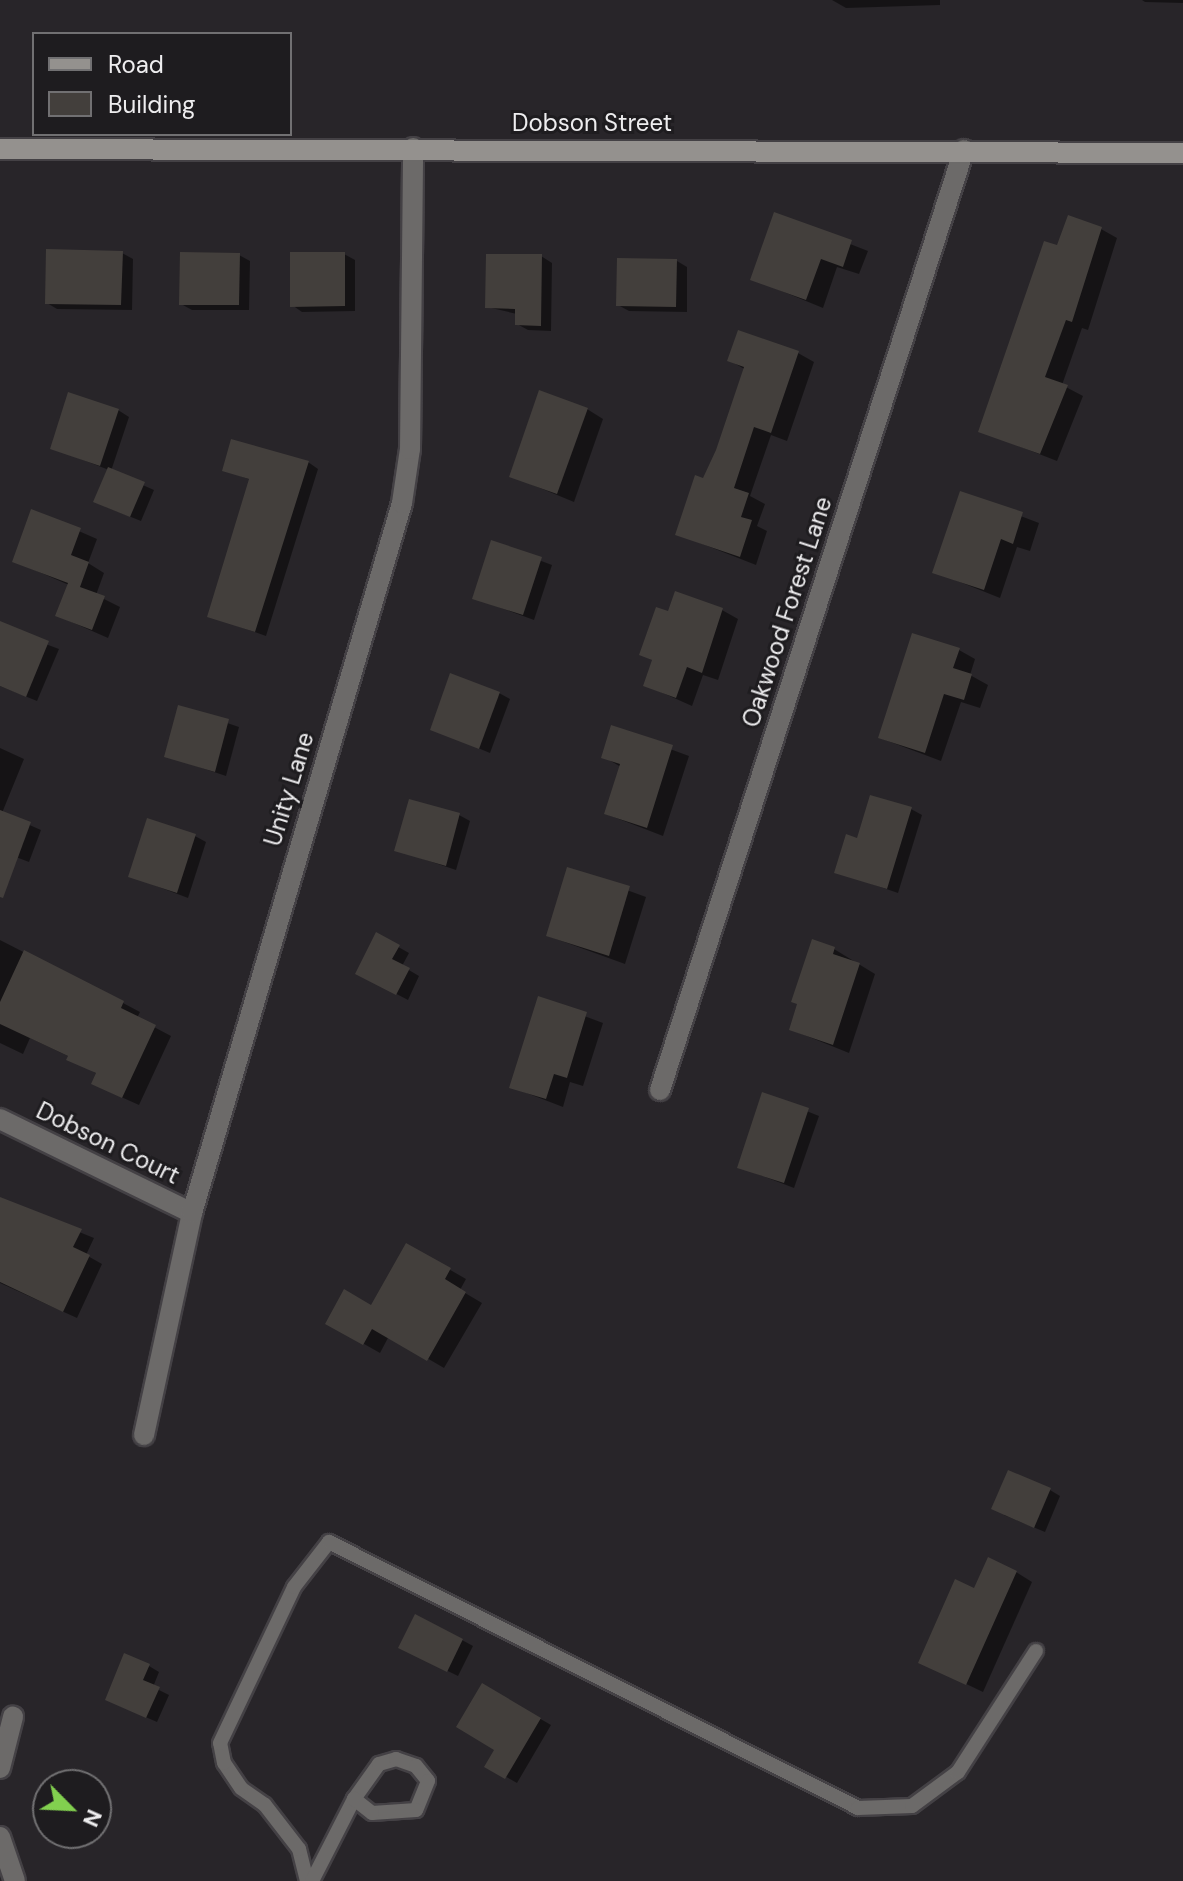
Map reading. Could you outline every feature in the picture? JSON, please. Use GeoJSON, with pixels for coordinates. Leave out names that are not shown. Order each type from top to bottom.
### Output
{"type":"FeatureCollection","features":[{"type":"Feature","properties":{"kind":"street","name":"Unity Lane"},"geometry":{"type":"LineString","coordinates":[[144,1435],[192,1213],[402,503],[410,449],[413,148]]}},
{"type":"Feature","properties":{"kind":"street","name":"Dobson Street"},"geometry":{"type":"LineString","coordinates":[[0,149],[1183,153]]}},
{"type":"Feature","properties":{"kind":"street","name":"Oakwood Forest Lane"},"geometry":{"type":"LineString","coordinates":[[660,1090],[964,150]]}},
{"type":"Feature","properties":{"kind":"street","name":"Dobson Court"},"geometry":{"type":"LineString","coordinates":[[0,1119],[192,1213]]}},
{"type":"Feature","properties":{"kind":"street"},"geometry":{"type":"LineString","coordinates":[[0,1768],[13,1717]]}},
{"type":"Feature","properties":{"kind":"street"},"geometry":{"type":"LineString","coordinates":[[0,1837],[15,1881]]}},
{"type":"Feature","properties":{"kind":"lane"},"geometry":{"type":"LineString","coordinates":[[309,1881],[299,1849],[265,1805],[241,1788],[224,1763],[220,1743],[294,1587],[329,1542],[858,1808],[912,1806],[958,1772],[1036,1651]]}},
{"type":"Feature","properties":{"kind":"lane"},"geometry":{"type":"LineString","coordinates":[[309,1881],[354,1799],[379,1764],[396,1759],[416,1766],[428,1781],[416,1810],[372,1813],[354,1799]]}},
{"type":"Feature","properties":{"kind":"building"},"geometry":{"type":"Polygon","coordinates":[[[774,212],[852,240],[843,267],[821,259],[806,300],[750,280],[774,212]]]}},
{"type":"Feature","properties":{"kind":"building"},"geometry":{"type":"Polygon","coordinates":[[[1068,215],[1102,227],[1072,322],[1066,320],[1045,377],[1068,385],[1040,454],[978,432],[1044,241],[1057,245],[1068,215]]]}},
{"type":"Feature","properties":{"kind":"building"},"geometry":{"type":"Polygon","coordinates":[[[46,249],[123,251],[121,305],[45,304],[46,249]]]}},
{"type":"Feature","properties":{"kind":"building"},"geometry":{"type":"Polygon","coordinates":[[[180,252],[240,253],[239,305],[179,305],[180,252]]]}},
{"type":"Feature","properties":{"kind":"building"},"geometry":{"type":"Polygon","coordinates":[[[290,252],[345,252],[345,306],[290,307],[290,252]]]}},
{"type":"Feature","properties":{"kind":"building"},"geometry":{"type":"Polygon","coordinates":[[[486,254],[542,254],[541,326],[515,325],[515,309],[485,308],[486,254]]]}},
{"type":"Feature","properties":{"kind":"building"},"geometry":{"type":"Polygon","coordinates":[[[617,258],[677,259],[676,307],[616,306],[617,258]]]}},
{"type":"Feature","properties":{"kind":"building"},"geometry":{"type":"Polygon","coordinates":[[[738,330],[799,351],[771,433],[754,427],[734,488],[749,493],[741,517],[752,520],[740,557],[675,535],[695,475],[703,478],[716,450],[744,367],[727,361],[738,330]]]}},
{"type":"Feature","properties":{"kind":"building"},"geometry":{"type":"Polygon","coordinates":[[[539,390],[588,408],[557,494],[509,477],[539,390]]]}},
{"type":"Feature","properties":{"kind":"building"},"geometry":{"type":"Polygon","coordinates":[[[68,392],[119,409],[100,466],[50,449],[68,392]]]}},
{"type":"Feature","properties":{"kind":"building"},"geometry":{"type":"Polygon","coordinates":[[[231,439],[309,461],[255,632],[207,617],[249,479],[222,471],[231,439]]]}},
{"type":"Feature","properties":{"kind":"building"},"geometry":{"type":"Polygon","coordinates":[[[108,467],[145,482],[130,517],[93,502],[108,467]]]}},
{"type":"Feature","properties":{"kind":"building"},"geometry":{"type":"Polygon","coordinates":[[[960,491],[1023,512],[1013,544],[1001,539],[984,590],[932,573],[960,491]]]}},
{"type":"Feature","properties":{"kind":"building"},"geometry":{"type":"Polygon","coordinates":[[[31,509],[81,528],[71,555],[89,562],[80,587],[105,596],[92,630],[55,616],[68,583],[12,562],[31,509]]]}},
{"type":"Feature","properties":{"kind":"building"},"geometry":{"type":"Polygon","coordinates":[[[491,540],[542,557],[523,615],[472,599],[491,540]]]}},
{"type":"Feature","properties":{"kind":"building"},"geometry":{"type":"Polygon","coordinates":[[[675,591],[723,608],[702,673],[687,667],[676,698],[643,686],[652,660],[639,655],[656,607],[668,611],[675,591]]]}},
{"type":"Feature","properties":{"kind":"building"},"geometry":{"type":"Polygon","coordinates":[[[0,621],[49,641],[26,697],[0,686],[0,621]]]}},
{"type":"Feature","properties":{"kind":"building"},"geometry":{"type":"Polygon","coordinates":[[[912,633],[960,648],[953,668],[972,674],[964,700],[944,694],[925,753],[878,738],[912,633]]]}},
{"type":"Feature","properties":{"kind":"building"},"geometry":{"type":"Polygon","coordinates":[[[450,673],[500,692],[479,749],[430,730],[450,673]]]}},
{"type":"Feature","properties":{"kind":"building"},"geometry":{"type":"Polygon","coordinates":[[[178,705],[229,719],[215,772],[164,757],[178,705]]]}},
{"type":"Feature","properties":{"kind":"building"},"geometry":{"type":"Polygon","coordinates":[[[611,725],[673,745],[647,828],[604,814],[620,764],[601,758],[611,725]]]}},
{"type":"Feature","properties":{"kind":"building"},"geometry":{"type":"Polygon","coordinates":[[[870,795],[912,807],[887,889],[834,873],[846,834],[857,838],[870,795]]]}},
{"type":"Feature","properties":{"kind":"building"},"geometry":{"type":"Polygon","coordinates":[[[409,799],[460,813],[446,866],[394,851],[409,799]]]}},
{"type":"Feature","properties":{"kind":"building"},"geometry":{"type":"Polygon","coordinates":[[[0,810],[31,822],[3,898],[0,897],[0,810]]]}},
{"type":"Feature","properties":{"kind":"building"},"geometry":{"type":"Polygon","coordinates":[[[147,818],[196,834],[177,893],[128,877],[147,818]]]}},
{"type":"Feature","properties":{"kind":"building"},"geometry":{"type":"Polygon","coordinates":[[[567,867],[630,886],[609,956],[546,936],[567,867]]]}},
{"type":"Feature","properties":{"kind":"building"},"geometry":{"type":"Polygon","coordinates":[[[376,932],[400,945],[392,959],[410,968],[396,995],[355,974],[376,932]]]}},
{"type":"Feature","properties":{"kind":"building"},"geometry":{"type":"Polygon","coordinates":[[[812,939],[835,947],[833,954],[860,963],[833,1045],[789,1030],[797,1004],[791,1002],[812,939]]]}},
{"type":"Feature","properties":{"kind":"building"},"geometry":{"type":"Polygon","coordinates":[[[24,950],[124,1001],[121,1008],[156,1025],[122,1098],[91,1084],[96,1073],[66,1060],[68,1056],[0,1024],[0,1002],[24,950]]]}},
{"type":"Feature","properties":{"kind":"building"},"geometry":{"type":"Polygon","coordinates":[[[538,996],[587,1012],[567,1078],[554,1074],[546,1099],[509,1088],[538,996]]]}},
{"type":"Feature","properties":{"kind":"building"},"geometry":{"type":"Polygon","coordinates":[[[762,1092],[809,1108],[784,1183],[737,1168],[762,1092]]]}},
{"type":"Feature","properties":{"kind":"building"},"geometry":{"type":"Polygon","coordinates":[[[0,1197],[82,1229],[73,1247],[90,1255],[63,1312],[0,1282],[0,1197]]]}},
{"type":"Feature","properties":{"kind":"building"},"geometry":{"type":"Polygon","coordinates":[[[406,1243],[451,1268],[445,1279],[466,1292],[427,1361],[372,1329],[363,1345],[325,1324],[344,1289],[371,1305],[406,1243]]]}},
{"type":"Feature","properties":{"kind":"building"},"geometry":{"type":"Polygon","coordinates":[[[1008,1470],[1051,1488],[1034,1528],[991,1509],[1008,1470]]]}},
{"type":"Feature","properties":{"kind":"building"},"geometry":{"type":"Polygon","coordinates":[[[988,1557],[1017,1571],[966,1685],[918,1663],[955,1579],[974,1588],[988,1557]]]}},
{"type":"Feature","properties":{"kind":"building"},"geometry":{"type":"Polygon","coordinates":[[[415,1614],[463,1639],[447,1672],[398,1648],[415,1614]]]}},
{"type":"Feature","properties":{"kind":"building"},"geometry":{"type":"Polygon","coordinates":[[[124,1653],[150,1664],[143,1680],[160,1687],[146,1718],[105,1700],[124,1653]]]}},
{"type":"Feature","properties":{"kind":"building"},"geometry":{"type":"Polygon","coordinates":[[[482,1683],[541,1718],[505,1779],[484,1767],[494,1750],[456,1727],[482,1683]]]}}]}
